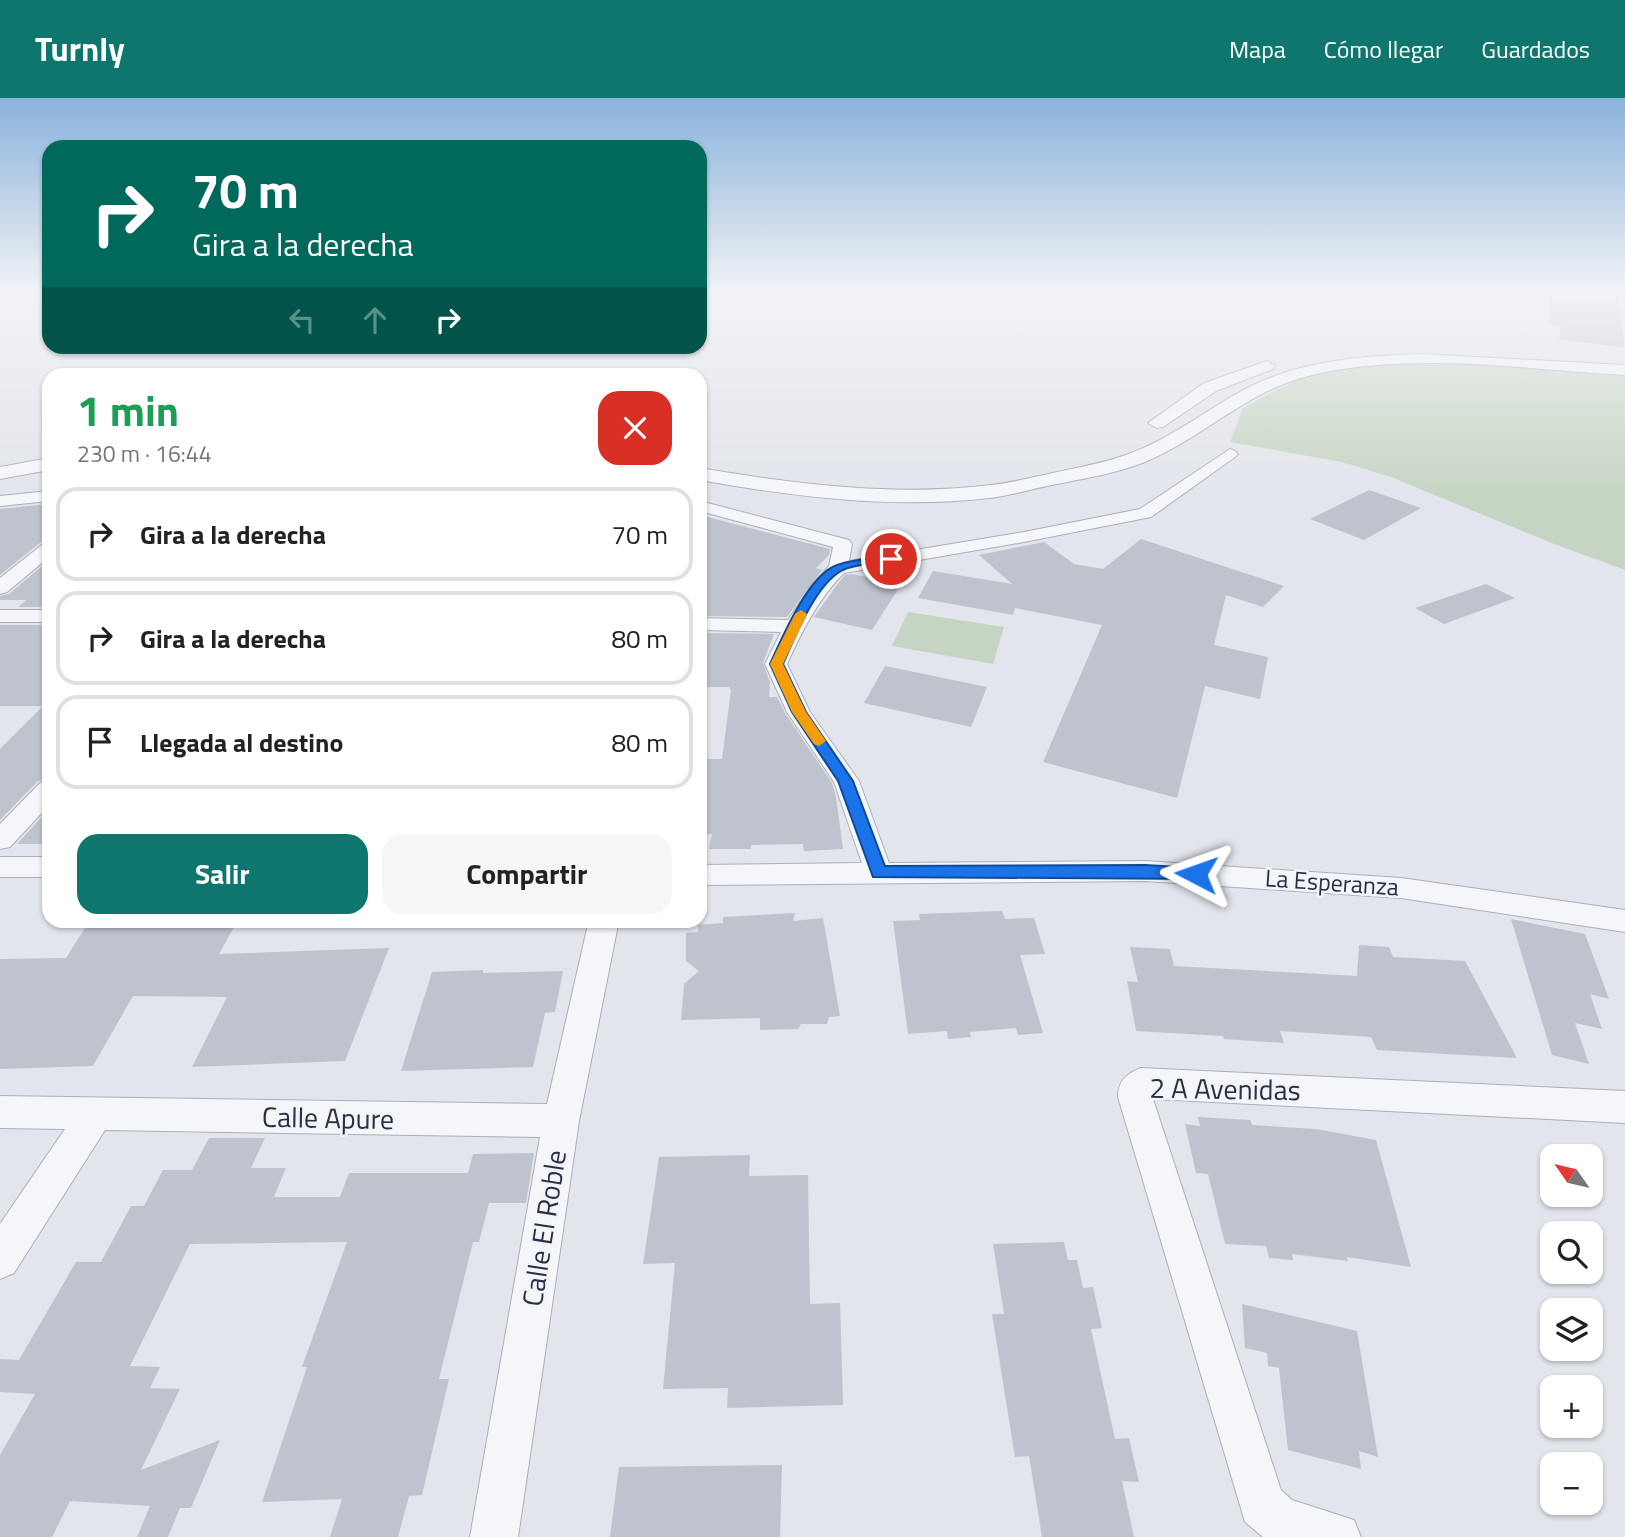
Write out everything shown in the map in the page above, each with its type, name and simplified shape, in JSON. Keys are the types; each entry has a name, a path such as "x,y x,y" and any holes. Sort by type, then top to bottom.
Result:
{"street":[{"path":"1137,434 1218,384 1265,366 1291,361"},
{"path":"707,475 784,489 846,494 900,496 999,491 1096,470 1137,457 1170,443 1262,386 1304,372 1349,364 1390,361"},
{"path":"1432,361 1625,370"},
{"path":"0,458 42,451"},
{"path":"879,873 846,781 799,712 776,664 794,626 819,585 838,568 1024,537 1145,513 1230,454"},
{"path":"0,473 42,465"},
{"path":"790,470 881,479 958,476"},
{"path":"0,501 42,497"},
{"path":"707,508 843,544 838,568"},
{"path":"0,588 42,554"},
{"path":"0,616 42,616"},
{"path":"707,624 794,626"},
{"path":"0,840 42,796"},
{"path":"0,867 42,867"},
{"name":"La Esperanza","path":"707,875 1145,871 1401,888 1625,921"},
{"name":"Calle El Roble","path":"494,1537 561,1121 602,928"},
{"name":"2 A Avenidas","path":"1337,1537 1279,1520 1262,1506 1135,1090 1142,1083 1625,1107"},
{"name":"Calle Apure","path":"0,1112 561,1121"},
{"path":"0,1259 95,1115"}],"green space":[{"path":"1435,361 1625,369 1625,570 1391,477 1342,462 1230,442 1243,408 1309,374 1349,364"},
{"path":"908,612 1004,627 993,664 892,646"}],"building":[{"path":"1369,490 1421,508 1364,540 1310,519"},
{"path":"42,505 42,542 0,575 0,509"},
{"path":"707,517 830,549 829,555 816,568 822,570 787,617 707,616"},
{"path":"1141,539 1284,586 1263,607 1226,595 1214,645 1268,657 1260,699 1205,686 1177,798 1043,762 1102,625 1015,608 1013,615 918,598 933,571 1012,584 979,555 1044,542 1074,564 1103,569"},
{"path":"42,566 42,607 18,607 27,600 0,600 0,596 9,594"},
{"path":"845,575 902,583 872,630 814,617"},
{"path":"1486,584 1515,598 1444,624 1415,608"},
{"path":"0,625 42,625 42,706 0,706"},
{"path":"707,633 774,634 763,663 770,682 769,697 777,697 832,783 843,849 804,851 803,844 751,845 751,849 709,849 712,834 707,834 707,759 722,759 731,690 729,687 707,687"},
{"path":"885,666 987,687 971,727 864,703"},
{"path":"42,707 42,780 38,781 0,820 0,749"},
{"path":"42,817 42,844 17,844"},
{"path":"1002,911 1005,919 1034,918 1045,954 1020,955 1043,1033 1018,1035 1016,1028 970,1032 971,1037 948,1039 947,1031 908,1034 893,921 920,920 919,914"},
{"path":"795,913 793,921 823,918 840,1016 829,1017 827,1024 801,1024 798,1029 760,1030 760,1018 681,1020 684,984 699,971 686,961 686,933 698,932 698,928 707,928 707,924 723,923 723,917"},
{"path":"1511,919 1585,934 1609,999 1590,994 1602,1029 1575,1023 1589,1064 1552,1055"},
{"path":"85,928 234,928 219,954 389,948 345,1061 192,1067 227,997 133,996 93,1066 0,1069 0,959 66,958"},
{"path":"1359,945 1389,947 1393,957 1465,961 1517,1058 1377,1050 1371,1037 1280,1031 1284,1043 1136,1031 1127,981 1138,982 1130,947 1170,949 1174,966 1357,976"},
{"path":"483,970 483,973 563,971 555,1012 545,1013 533,1067 401,1071 432,972"},
{"path":"1198,1117 1250,1120 1252,1125 1316,1129 1376,1140 1411,1267 1347,1257 1348,1261 1292,1254 1293,1260 1269,1258 1266,1246 1225,1244 1208,1174 1196,1173 1185,1124 1200,1126"},
{"path":"209,1138 265,1138 251,1168 286,1168 274,1197 340,1197 349,1173 468,1173 473,1154 534,1153 526,1203 489,1203 479,1242 473,1242 439,1379 449,1379 422,1495 409,1496 398,1537 330,1537 342,1499 262,1502 307,1367 302,1367 347,1242 190,1244 130,1366 160,1367 150,1388 180,1389 141,1470 220,1440 191,1508 180,1508 168,1537 137,1537 150,1506 70,1501 52,1537 0,1537 0,1455 35,1394 0,1392 0,1359 19,1360 76,1262 101,1262 131,1206 144,1206 163,1170 192,1170"},
{"path":"750,1155 749,1176 808,1175 810,1304 840,1303 843,1405 727,1408 728,1388 663,1389 675,1263 643,1264 659,1157"},
{"path":"1064,1242 1068,1260 1077,1260 1083,1288 1093,1287 1102,1328 1091,1329 1115,1439 1129,1438 1139,1482 1122,1481 1134,1537 1042,1537 1029,1456 1015,1457 992,1314 1004,1314 993,1244"},
{"path":"1242,1304 1357,1331 1378,1457 1359,1451 1361,1469 1288,1450 1279,1368 1268,1366 1267,1353 1245,1348"},
{"path":"782,1465 780,1537 610,1537 619,1467"}],"slow traffic":[{"path":"801,614 776,664 799,712 819,741"}],"route":[{"path":"891,559 838,568 819,585 794,626 776,664 799,712 846,781 879,873 1044,874 1145,871 1196,874"}]}
